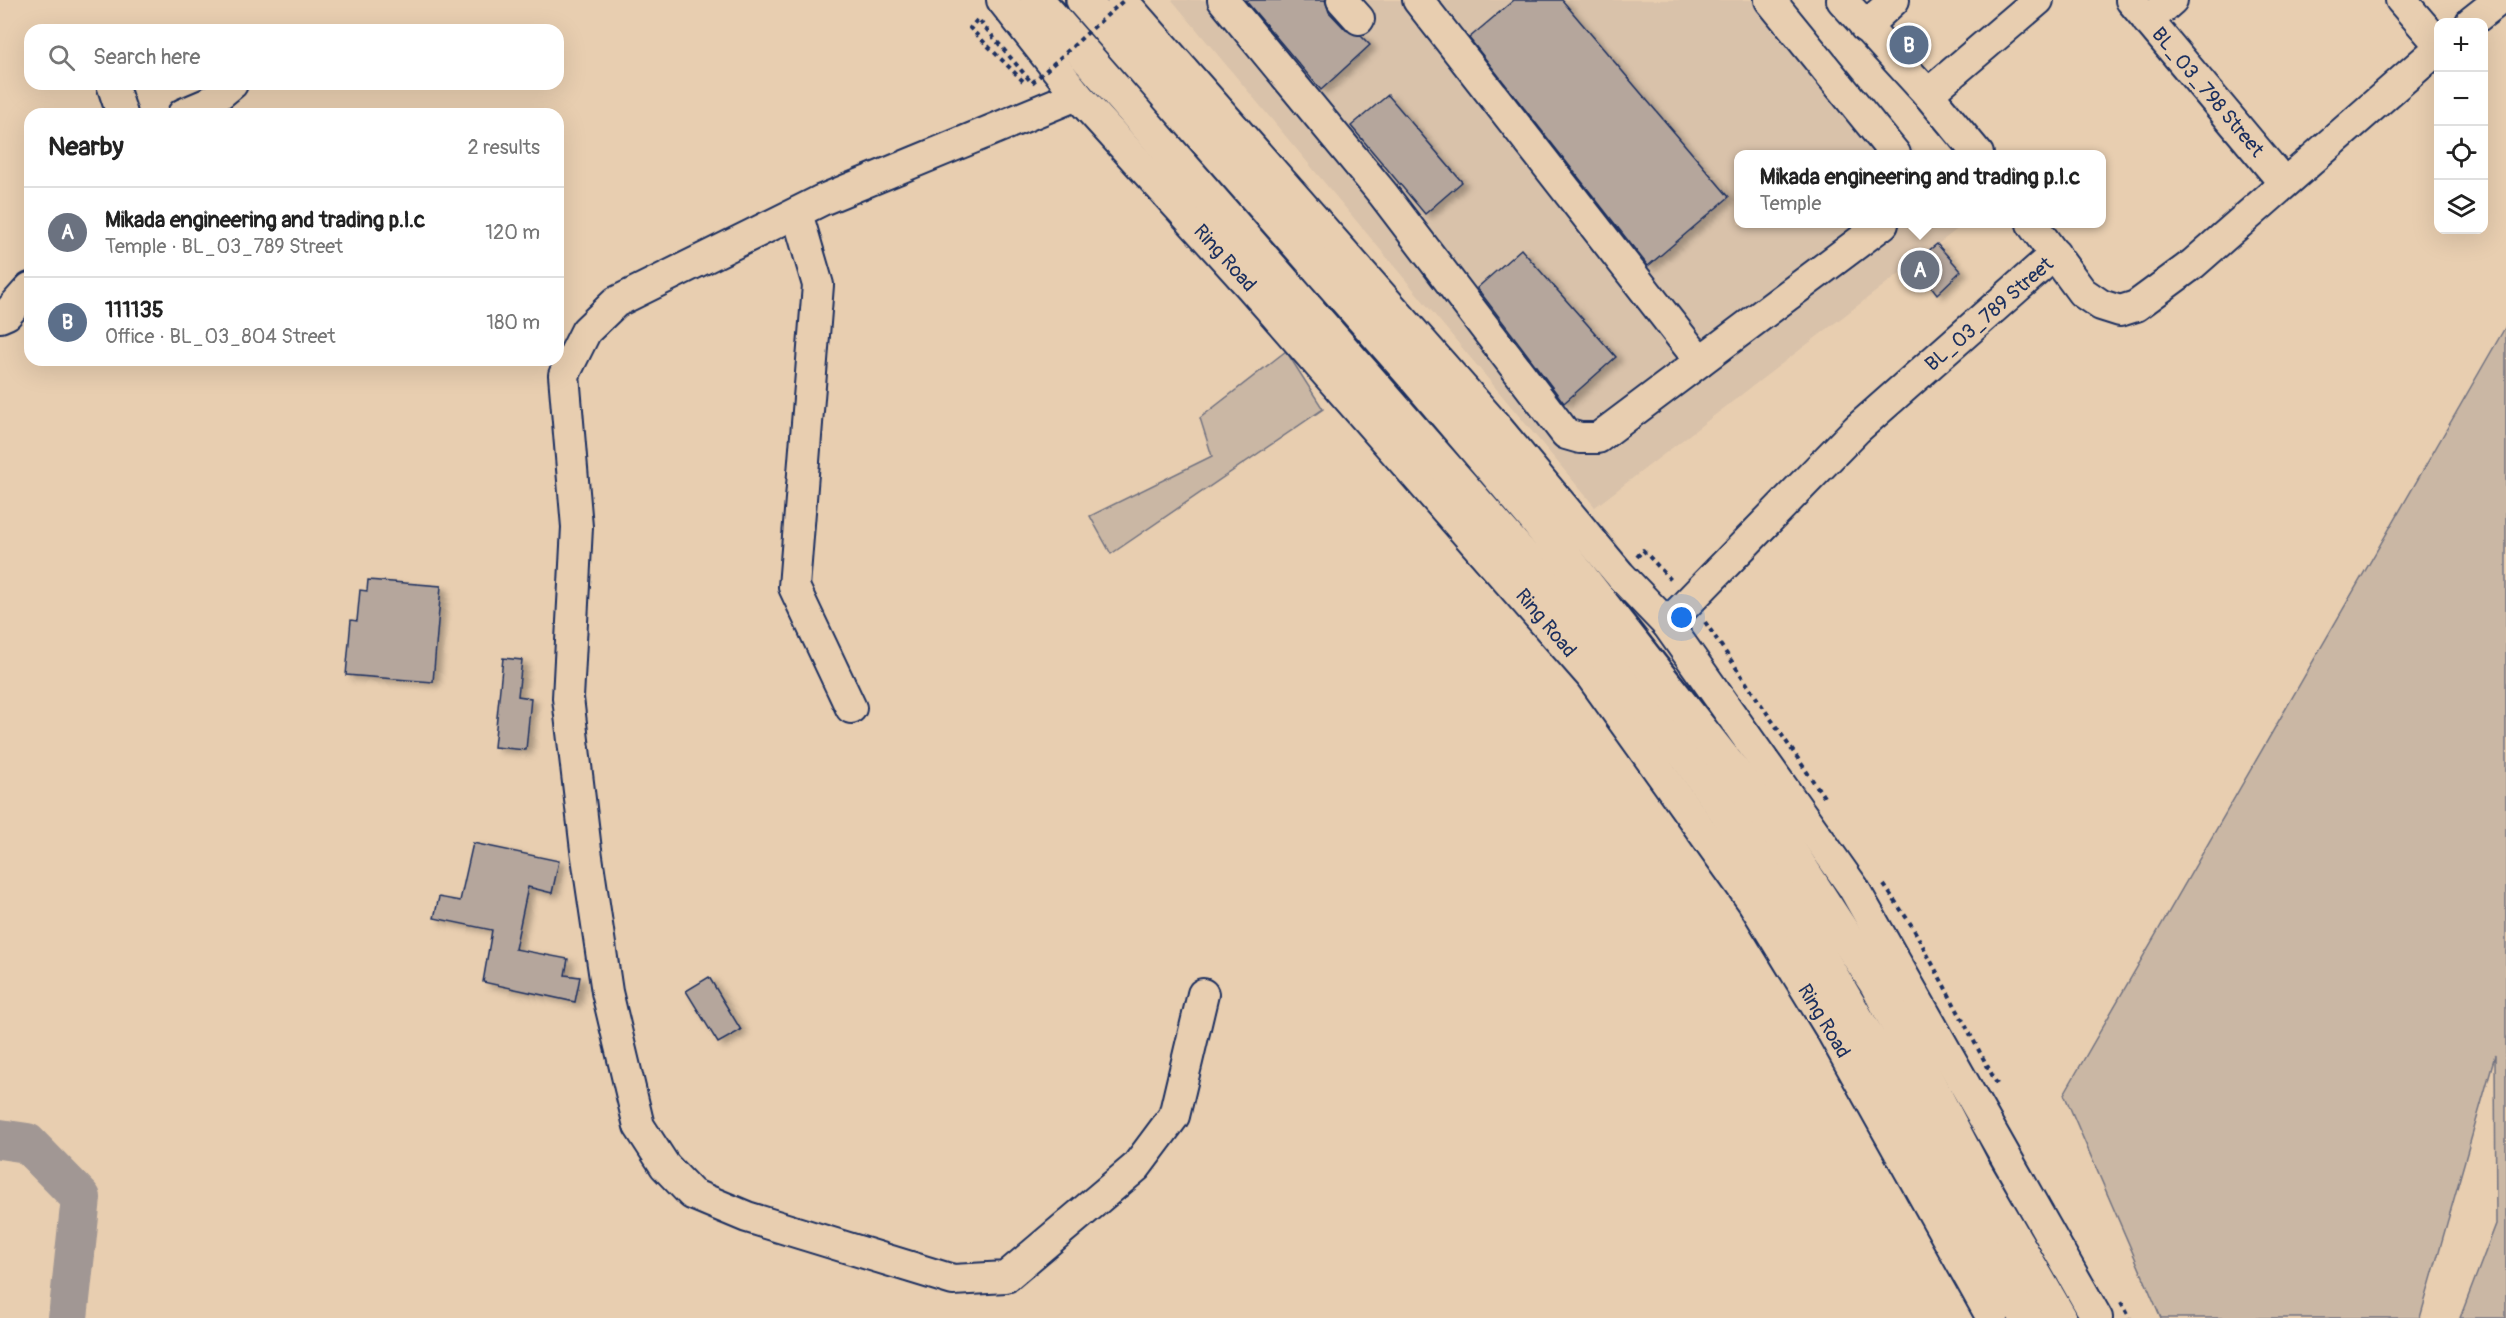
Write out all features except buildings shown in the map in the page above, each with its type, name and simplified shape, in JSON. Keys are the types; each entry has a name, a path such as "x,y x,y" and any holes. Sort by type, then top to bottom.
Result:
{"highway":[{"name":"Ring Road","path":"1037,0 1576,617 1654,719 1687,757 1727,813 1820,956 1893,1080 1969,1221 2026,1318"},
{"path":"1083,0 1411,373 1532,515 1762,808 1877,985 1972,1166 2060,1318"}],"street":[{"name":"Ring Road","path":"1002,0 1077,95 1250,285 1591,676 1752,901 1831,1030 1992,1318"},
{"path":"1123,0 1495,425 1620,575 1667,624 1853,887 2097,1318"},
{"path":"1223,0 1383,194 1566,434 1580,438 1598,438 1878,228"},
{"path":"1418,0 1700,361"},
{"path":"1770,0 1892,150"},
{"path":"1842,0 1928,94 1975,150"},
{"path":"1865,27 1894,0"},
{"path":"1928,94 2038,0"},
{"path":"2139,10 2172,0"},
{"path":"2401,0 2434,37"},
{"path":"2476,18 2499,0"},
{"name":"BL_03_798 Street","path":"2139,10 2284,183"},
{"name":"BL_03_789 Street","path":"1667,624 1857,429 2055,254 2082,292 2101,305 2120,311 2136,306 2193,264 2434,53"},
{"path":"114,90 120,108"},
{"path":"197,108 208,103 224,90"},
{"path":"1077,95 797,213 616,302 586,331 564,375 577,527 568,698 607,992 639,1126 664,1166 692,1194 747,1218 953,1280 1006,1277 1136,1167 1174,1116 1203,994"},
{"path":"797,213 818,285 794,587 850,708"},
{"path":"2035,228 2055,254"},
{"path":"0,317 7,314 24,295"}],"path":[{"path":"1023,81 970,28 978,19 1032,83 1123,0"}],"shaded area":[{"path":"1172,0 1780,0 1914,150 1734,150 1734,228 1959,228 1595,507"},
{"path":"2506,326 2506,1318 2460,1318 2496,1224 2495,1055 2420,1318 2161,1318 2064,1094"},
{"path":"1286,351 1323,409 1111,554 1090,516 1212,456 1200,418"}],"waterway":[{"path":"0,1139 27,1143 81,1198 68,1318"}],"place":[{"name":"111135","path":"1909,45"},
{"name":"Mikada engineering and trading p.l.c","path":"1920,270"}]}
